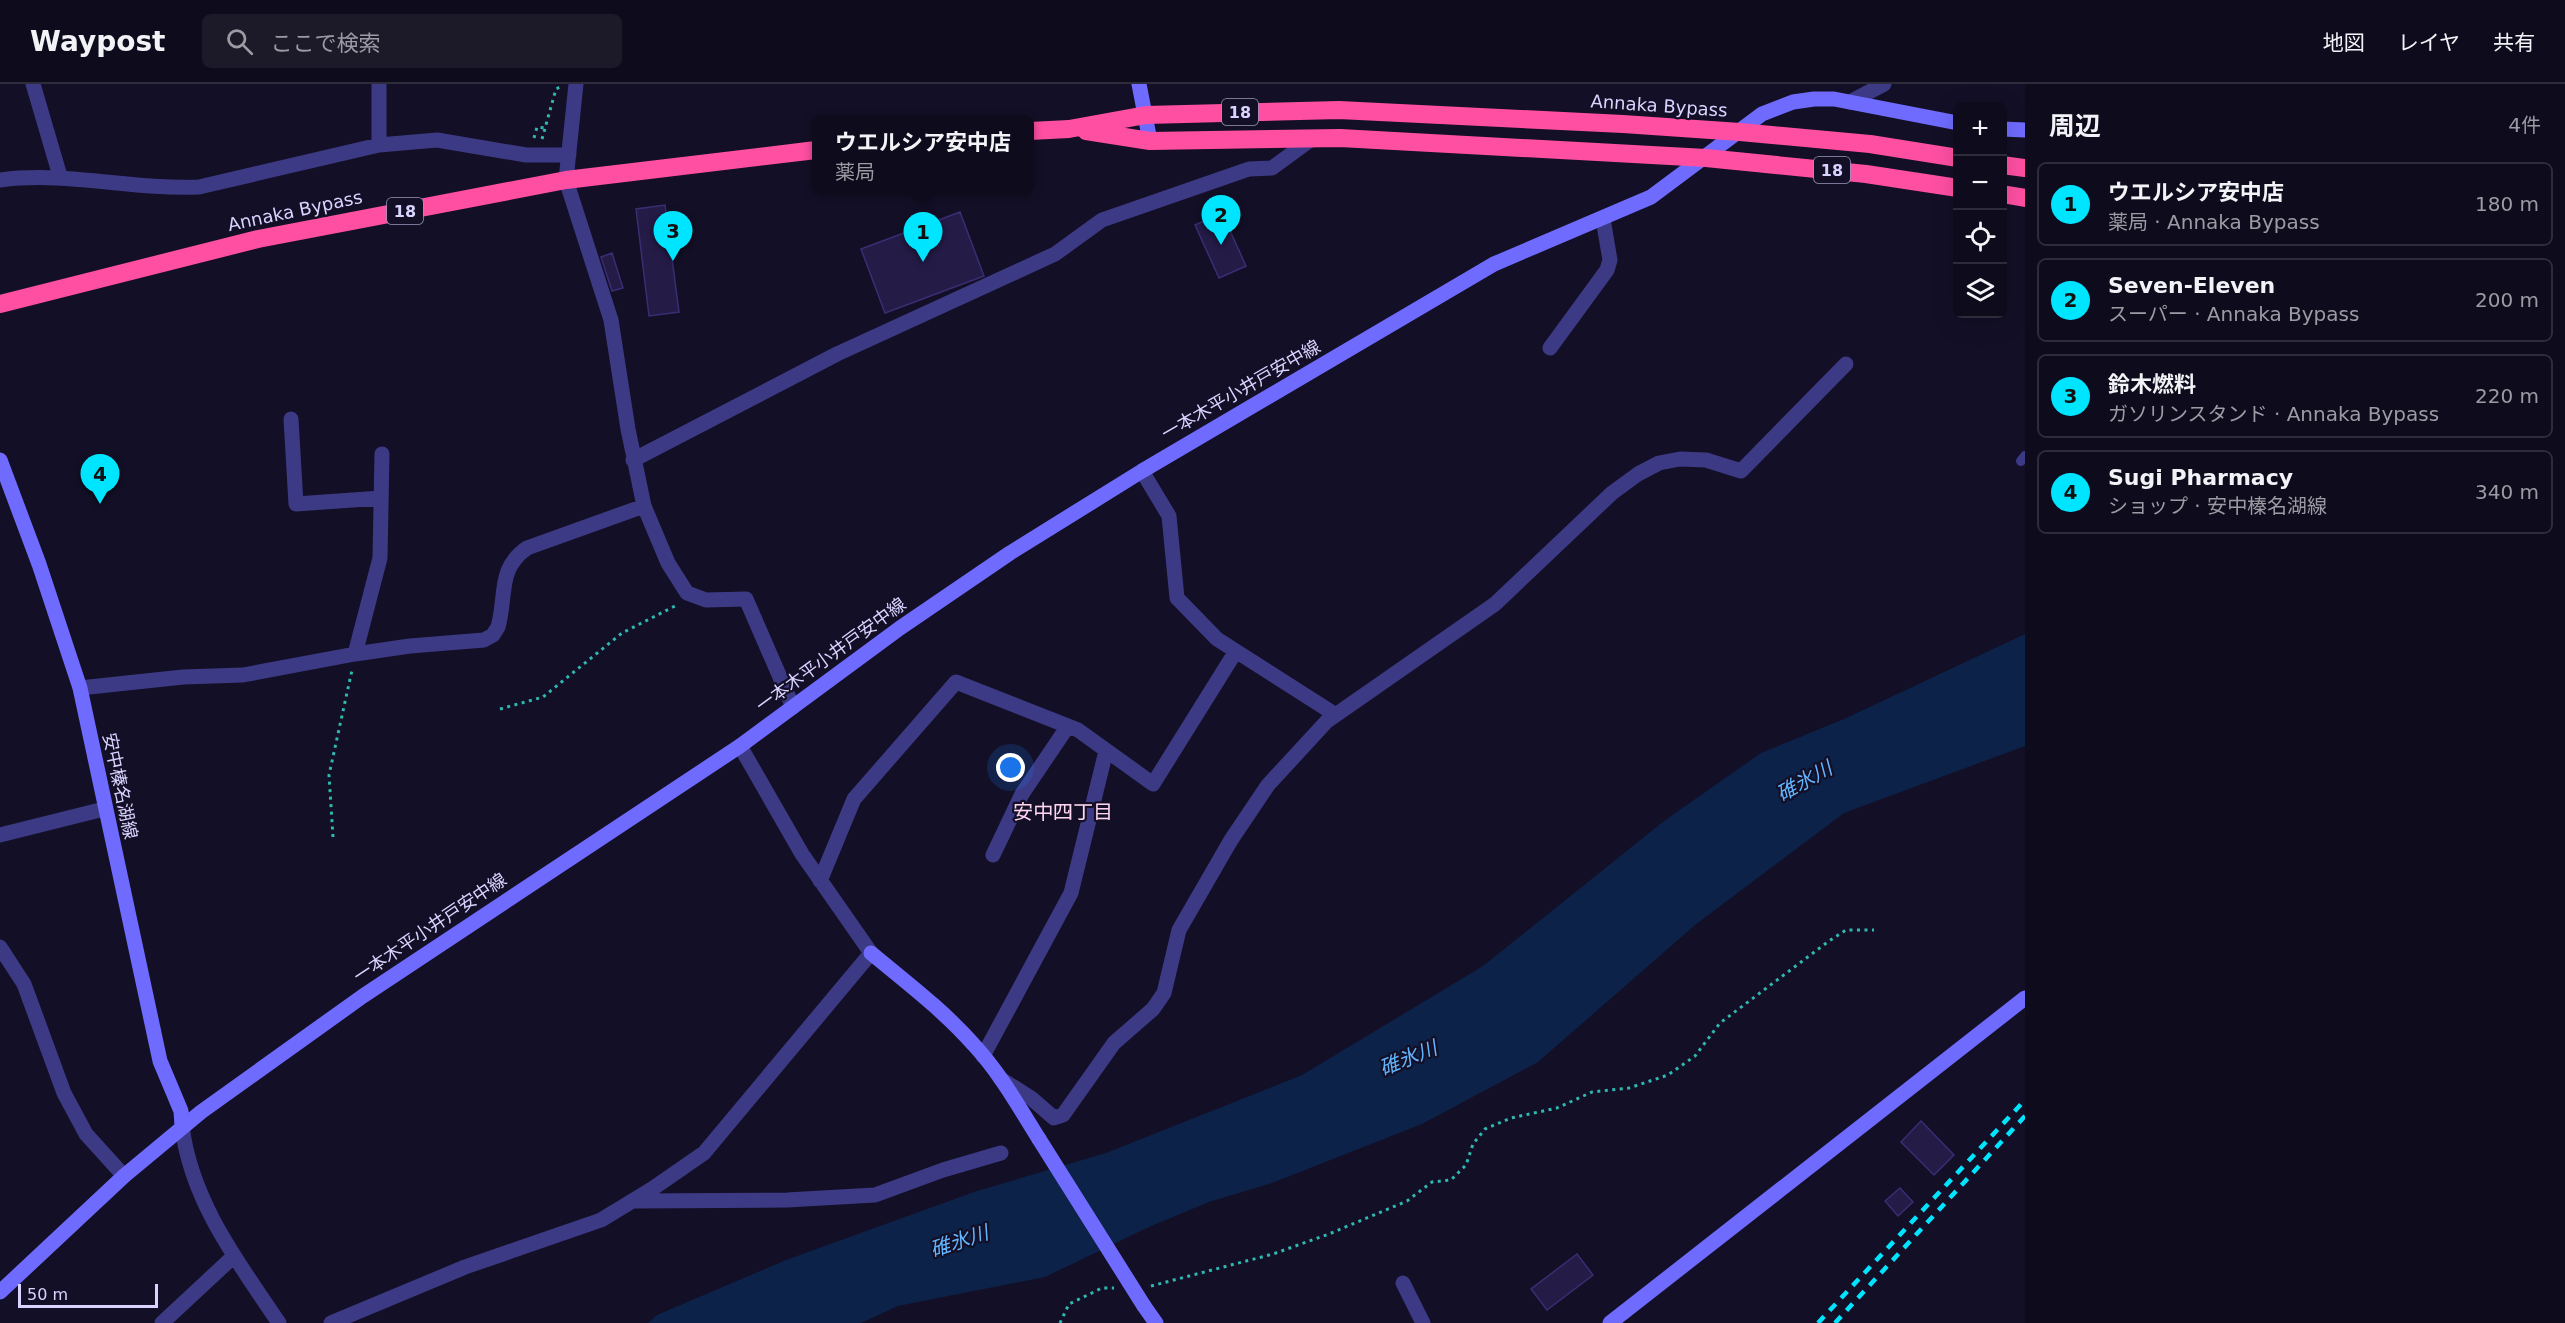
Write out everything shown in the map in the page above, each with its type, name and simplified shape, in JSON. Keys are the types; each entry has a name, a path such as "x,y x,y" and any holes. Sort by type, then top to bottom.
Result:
{"highway":[{"name":"Annaka Bypass","path":"1034,131 1069,129 1146,115 1340,110 1638,124 1870,144 1953,157"},
{"name":"Annaka Bypass","path":"1069,129 1150,141 1340,138 1706,159 1866,174 1953,187"},
{"name":"Annaka Bypass","path":"0,304 258,239 566,180 812,150"},
{"path":"2007,166 2025,168"},
{"path":"2007,195 2025,198"}],"main road":[{"path":"1139,84 1150,141"},
{"name":"一本木平小井戸安中線","path":"0,1292 124,1176 182,1126 363,996 740,746 900,628 1010,553 1142,471 1494,264 1651,197 1706,159 1762,114 1793,102 1814,99 1850,102 1953,122"},
{"path":"2007,129 2025,130"},
{"name":"安中榛名湖線","path":"0,460 39,564 80,688 104,809 160,1060 181,1112 182,1126"},
{"path":"871,953 942,1012 1001,1079 1156,1323"},
{"path":"1610,1323 2025,998"}],"street":[{"path":"33,84 60,176"},
{"path":"379,84 379,145"},
{"path":"576,84 566,180 611,320 633,460 644,506 668,563 687,593 706,600 746,599 793,707"},
{"path":"1850,102 1884,84"},
{"path":"633,460 837,354 1055,255 1102,220 1249,169 1272,168 1313,138"},
{"path":"0,180 60,176 178,188 199,187 379,145 438,140 526,155 569,154"},
{"path":"1550,348 1607,270 1610,260 1603,219"},
{"path":"1001,1079 1031,1098 1054,1118 1063,1115 1114,1043 1153,1009 1164,993 1179,930 1232,840 1268,785 1302,745 1336,715 1495,604 1612,493 1638,474 1659,463 1680,459 1706,460 1741,471 1846,364"},
{"path":"291,419 296,504 381,498"},
{"path":"355,654 380,558 382,454"},
{"path":"1142,471 1169,516 1177,597 1217,639 1336,715"},
{"path":"80,688 183,677 243,675 410,646 484,640 493,635 498,627 508,566 517,556 527,549 644,506"},
{"path":"820,881 854,799 956,682 1078,730 1153,784 1236,651"},
{"path":"993,855 1022,794 1068,726"},
{"path":"331,1323 465,1267 601,1220 635,1201 704,1152 871,953 802,854 740,746"},
{"path":"983,1056 1071,893 1106,751"},
{"path":"0,835 104,809"},
{"path":"0,947 24,984 64,1093 86,1134 124,1176"},
{"path":"182,1126 185,1149 201,1197 234,1256 279,1323"},
{"path":"635,1201 787,1200 875,1195 943,1170 1001,1153"},
{"path":"162,1323 234,1256"},
{"path":"1403,1283 1423,1323"}],"path":[{"path":"539,150 556,89 565,84"},
{"path":"537,127 545,128"},
{"path":"500,709 543,697 622,633 695,596"},
{"path":"333,837 329,775 355,654"},
{"path":"1144,1286 1273,1254 1329,1234 1407,1201 1432,1182 1451,1180 1466,1164 1473,1144 1485,1129 1511,1118 1557,1108 1592,1092 1629,1088 1668,1075 1695,1056 1720,1023 1829,941 1846,930 1874,930"},
{"path":"1059,1323 1069,1304 1102,1288 1123,1287"}],"water":[{"name":"碓氷川","path":"2025,634 2025,746 1844,813 1695,925 1538,1062 1422,1124 1272,1183 1209,1202 1149,1227 1045,1277 898,1306 861,1323 648,1323 657,1315 786,1260 974,1192 1106,1153 1302,1075 1483,966 1664,821 1761,753 1844,719"}],"building":[{"path":"665,205 679,312 649,316 636,209"},
{"path":"960,212 984,276 885,313 861,249"},
{"path":"1222,213 1246,266 1219,278 1195,225"},
{"path":"612,253 623,288 612,291 601,257"},
{"path":"1921,1121 1954,1155 1934,1175 1901,1142"},
{"path":"1900,1188 1913,1202 1898,1216 1885,1201"},
{"path":"1577,1254 1593,1275 1547,1310 1531,1289"}],"railway":[{"path":"1818,1323 2025,1100"},
{"path":"1835,1323 2025,1116"}],"place":[{"name":"Seven-Eleven","path":"1221,245"},
{"name":"鈴木燃料","path":"673,261"},
{"name":"ウエルシア安中店","path":"923,262"},
{"name":"Sugi Pharmacy","path":"100,504"}],"district":[{"name":"安中四丁目","path":"1063,812"}]}
